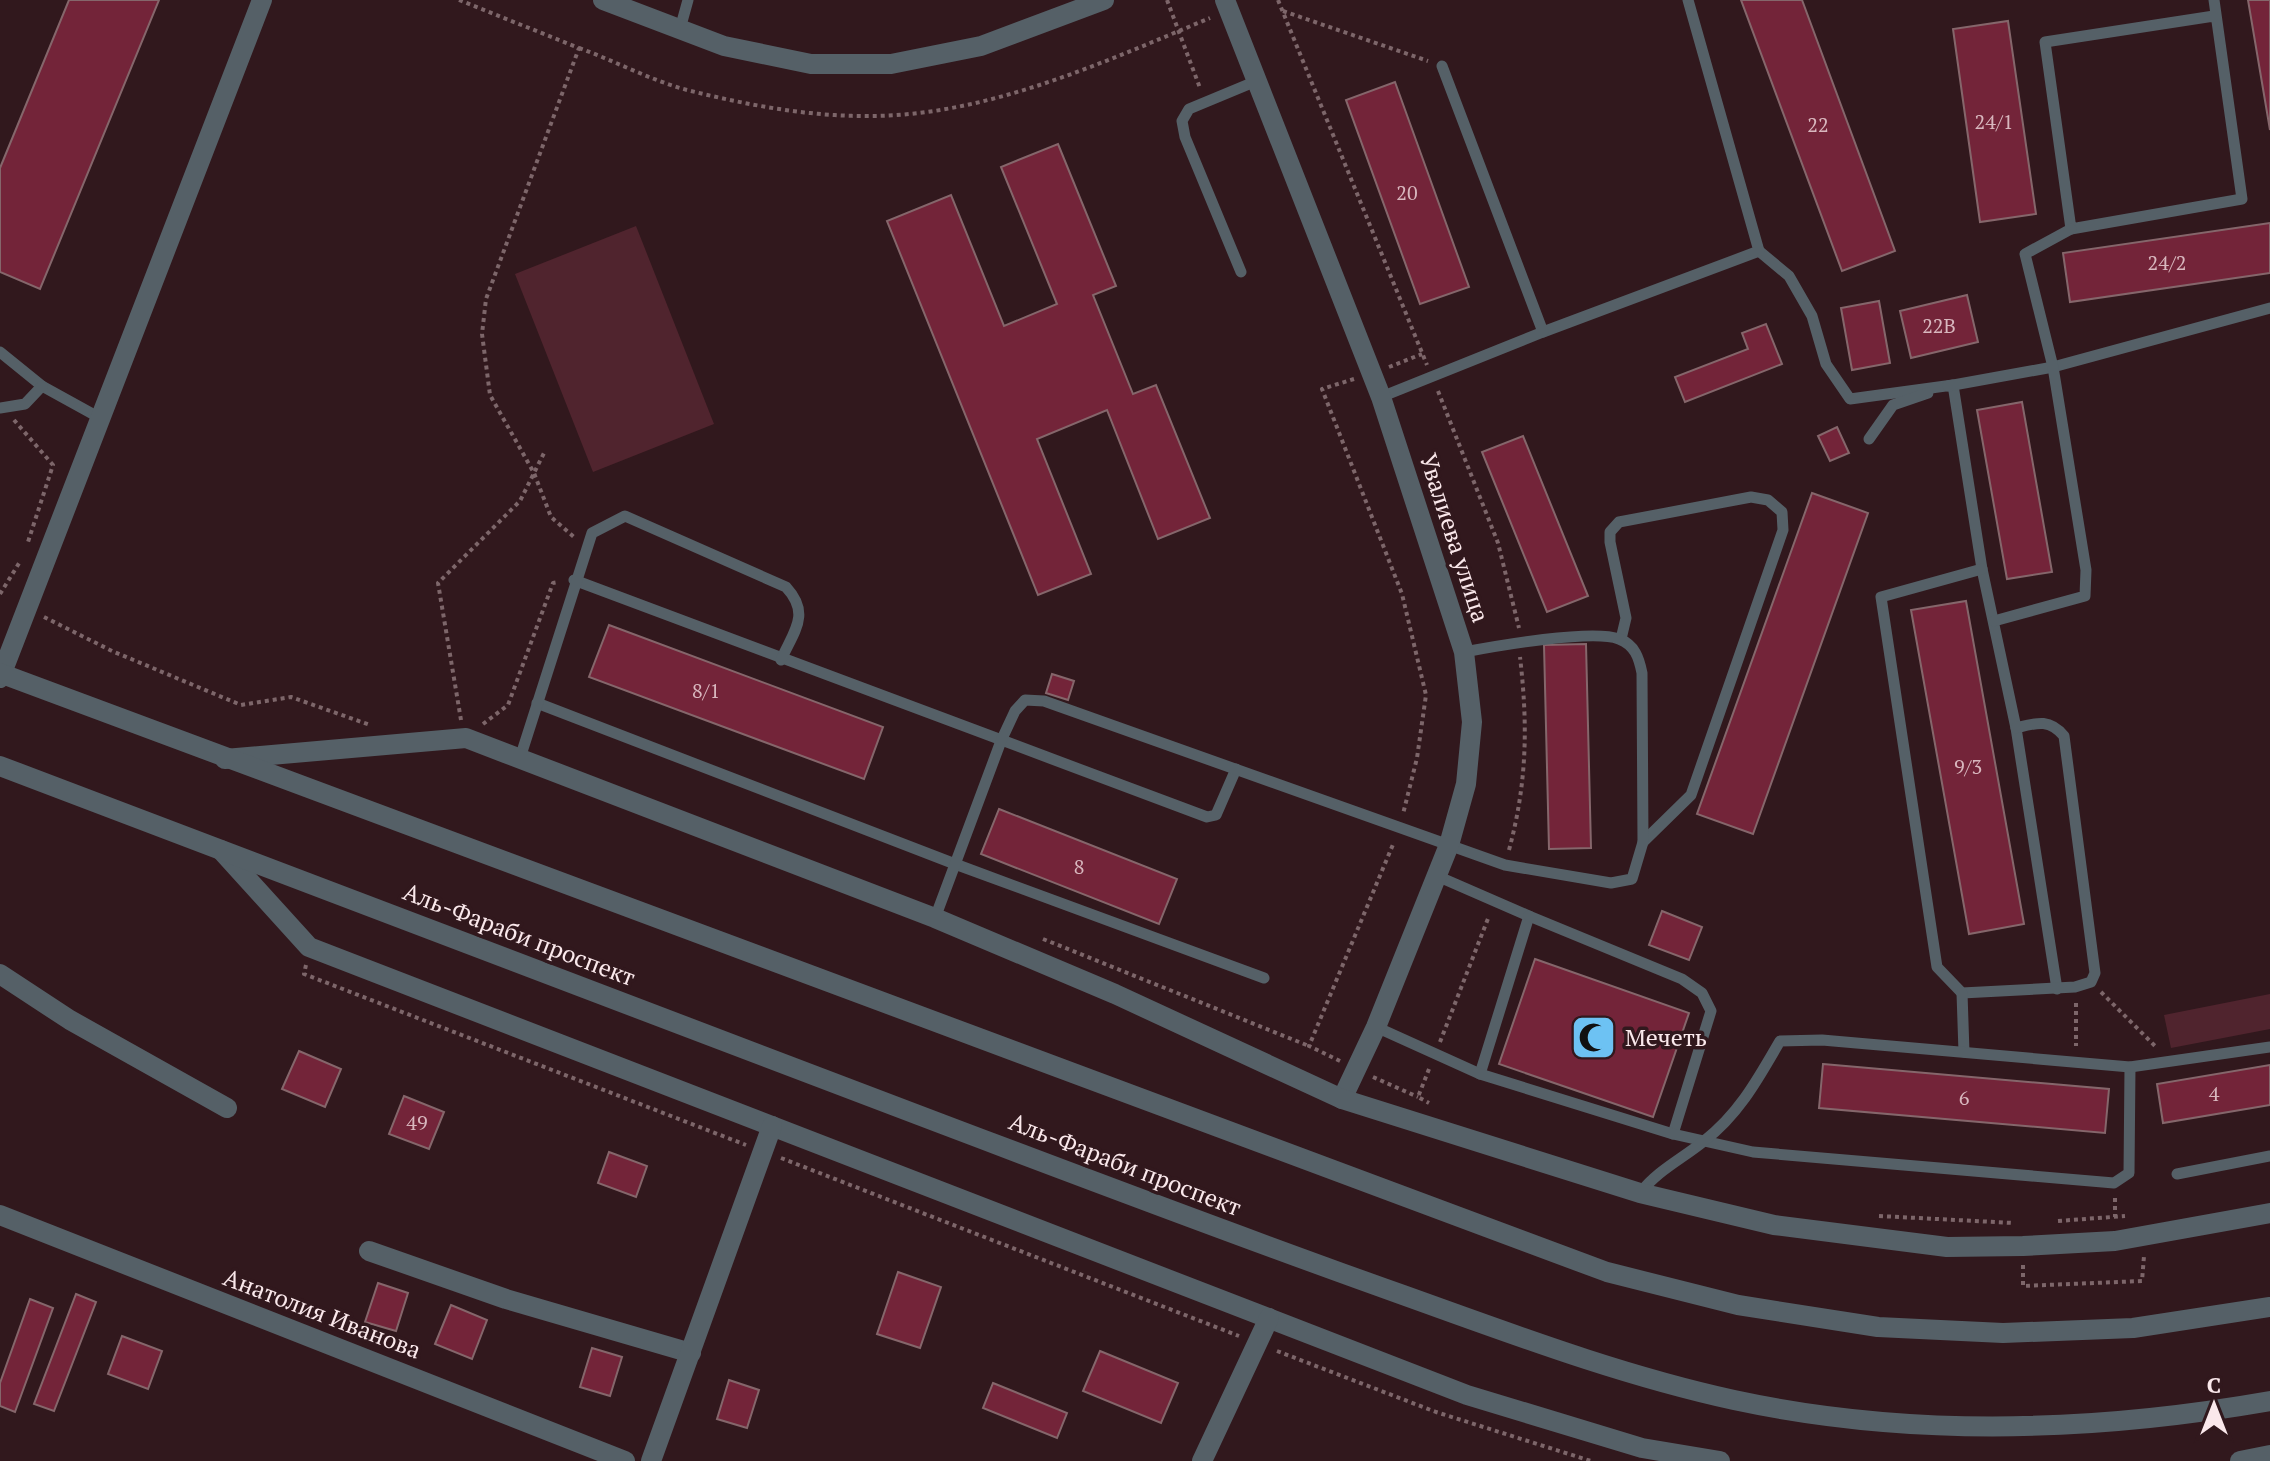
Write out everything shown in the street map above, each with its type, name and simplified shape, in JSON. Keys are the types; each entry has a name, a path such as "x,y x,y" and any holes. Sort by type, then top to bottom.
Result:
{"street":[{"path":"262,0 0,675 1607,1272 1738,1305 1878,1327 2003,1333 2133,1328 2270,1307"},
{"path":"603,0 724,46 811,64 891,64 981,46 1104,0"},
{"name":"Увалиева улица","path":"1225,0 1254,82 1381,397 1464,652 1472,722 1466,784 1449,845 1376,1027 1342,1099"},
{"path":"223,759 466,738 935,918 1115,994 1342,1099 1640,1193 1774,1225 1947,1247 2023,1246 2115,1241 2270,1213"},
{"name":"Аль-Фараби проспект","path":"0,766 1215,1227 1601,1366 1736,1400 1849,1418 1972,1427 2089,1425 2196,1414 2270,1401"},
{"path":"221,850 309,947 1467,1395 1643,1454 1720,1461"},
{"path":"0,974 70,1020 227,1108"},
{"path":"651,1461 772,1126"},
{"name":"Анатолия Иванова","path":"0,1215 625,1461"},
{"path":"369,1251 506,1299 691,1353"},
{"path":"1202,1461 1255,1342 1269,1318"},
{"path":"2240,1461 2270,1455"}],"lane":[{"path":"680,29 688,0"},
{"path":"1688,0 1759,251 1789,276 1812,316 1826,364 1850,399 2053,367 2270,308"},
{"path":"1994,621 2085,596 2086,570 2053,367 2025,254 2071,229 2242,199 2214,0"},
{"path":"2071,229 2045,42 2214,16"},
{"path":"1442,66 1543,332"},
{"path":"1241,272 1185,137 1182,121 1189,109 1254,82"},
{"path":"1381,397 1431,375 1759,251"},
{"path":"2230,319 2270,317"},
{"path":"0,352 42,386 100,418"},
{"path":"1869,439 1893,405 1953,385"},
{"path":"1953,385 1982,569 2016,728 2057,989"},
{"path":"2,409 25,404 42,386"},
{"path":"1621,639 1626,618 1610,542 1610,532 1619,522 1751,497 1768,500 1782,512 1783,530 1691,795 1643,842"},
{"path":"520,758 574,580 592,533 625,516 786,587 799,601 800,619 781,660"},
{"path":"1964,1052 1962,993 1937,967 1881,597 1982,569"},
{"path":"574,580 1207,817 1216,815 1222,806 1236,769"},
{"path":"935,918 1001,741 1015,711 1025,700 1044,701 1505,865 1611,883 1632,879 1643,842 1642,673 1637,653 1621,639 1603,637 1519,642 1464,652"},
{"path":"537,703 955,864 1264,978"},
{"path":"1962,993 2057,989 2091,982 2094,960 2064,736 2056,726 2044,722 2016,728"},
{"path":"1437,876 1682,979 1702,993 1711,1011 1673,1134"},
{"path":"1480,1074 1529,916"},
{"path":"1376,1027 1480,1074 1673,1134 1753,1152 2114,1183 2129,1173 2130,1067"},
{"path":"1640,1193 1653,1176 1704,1141 1741,1107 1780,1041 1822,1040 2130,1067 2270,1047"},
{"path":"2177,1174 2270,1156"}],"path":[{"path":"459,0 579,48 486,299 482,322 490,395 534,473 551,517 586,548"},
{"path":"1167,0 1205,102"},
{"path":"1278,0 1498,543 1519,626 1527,717 1522,801 1505,865"},
{"path":"1283,11 1442,66"},
{"path":"1422,354 1322,389 1402,594 1426,695 1417,758 1400,827 1309,1046 1435,1106"},
{"path":"0,594 23,558 53,465 2,409"},
{"path":"544,453 520,501 438,583 454,690 466,738 508,705 553,583 574,580"},
{"path":"27,608 112,651 241,705 291,697 376,727"},
{"path":"1418,1097 1495,900"},
{"path":"2091,982 2170,1061"},
{"path":"2075,987 2076,1060"},
{"path":"2114,1183 2115,1241"},
{"path":"1868,1215 2021,1224"},
{"path":"2052,1222 2129,1216"},
{"path":"2023,1246 2023,1286 2142,1281 2143,1236"},
{"path":"1255,1342 1436,1412 1591,1461"}],"shaded area":[{"path":"636,226 714,424 593,472 515,274"},
{"path":"2270,994 2270,1029 2171,1048 2164,1015"}],"building":[{"path":"69,0 159,0 40,289 0,272 0,168"},
{"path":"1741,0 1802,0 1895,251 1842,271"},
{"path":"2248,0 2270,0 2270,130"},
{"path":"2008,21 2036,214 1980,222 1953,29"},
{"path":"1395,82 1469,287 1420,304 1346,100"},
{"path":"1058,144 1116,286 1093,295 1133,394 1156,385 1210,518 1158,539 1107,410 1037,439 1091,574 1038,595 887,221 951,195 1004,326 1057,304 1001,167"},
{"path":"2270,223 2270,273 2070,302 2063,253"},
{"path":"1967,295 1978,342 1911,358 1900,311"},
{"path":"1879,301 1890,363 1852,370 1841,308"},
{"path":"1766,324 1782,364 1685,402 1675,377 1748,349 1742,333"},
{"path":"2022,402 2052,572 2007,579 1977,410"},
{"path":"1837,427 1849,453 1830,461 1818,436"},
{"path":"1523,436 1588,596 1547,612 1482,452"},
{"path":"1812,493 1868,513 1753,834 1697,814"},
{"path":"1966,601 2024,924 1969,934 1911,610"},
{"path":"609,625 883,727 864,779 589,677"},
{"path":"1586,644 1591,848 1549,849 1544,645"},
{"path":"1052,674 1074,681 1068,700 1046,693"},
{"path":"999,809 1177,879 1159,924 981,854"},
{"path":"1662,911 1702,927 1689,960 1649,945"},
{"name":"Мечеть","path":"1535,959 1689,1013 1653,1117 1499,1064"},
{"path":"299,1051 341,1069 325,1107 282,1089"},
{"path":"1823,1064 2109,1089 2105,1133 1819,1108"},
{"path":"2270,1065 2270,1105 2163,1123 2157,1084"},
{"path":"404,1096 444,1112 429,1149 389,1134"},
{"path":"609,1152 647,1166 636,1197 598,1183"},
{"path":"898,1272 941,1287 920,1348 877,1334"},
{"path":"378,1283 408,1293 396,1331 365,1322"},
{"path":"76,1294 96,1302 54,1411 34,1404"},
{"path":"30,1299 53,1308 15,1412 0,1406 0,1383"},
{"path":"451,1305 487,1320 472,1359 435,1344"},
{"path":"122,1336 162,1351 148,1389 108,1374"},
{"path":"592,1348 622,1357 610,1396 580,1387"},
{"path":"1100,1351 1178,1383 1161,1423 1083,1391"},
{"path":"729,1380 759,1390 747,1428 717,1419"},
{"path":"993,1383 1067,1413 1057,1438 983,1408"}],"place":[{"name":"Мечеть","path":"1594,1038"}]}
